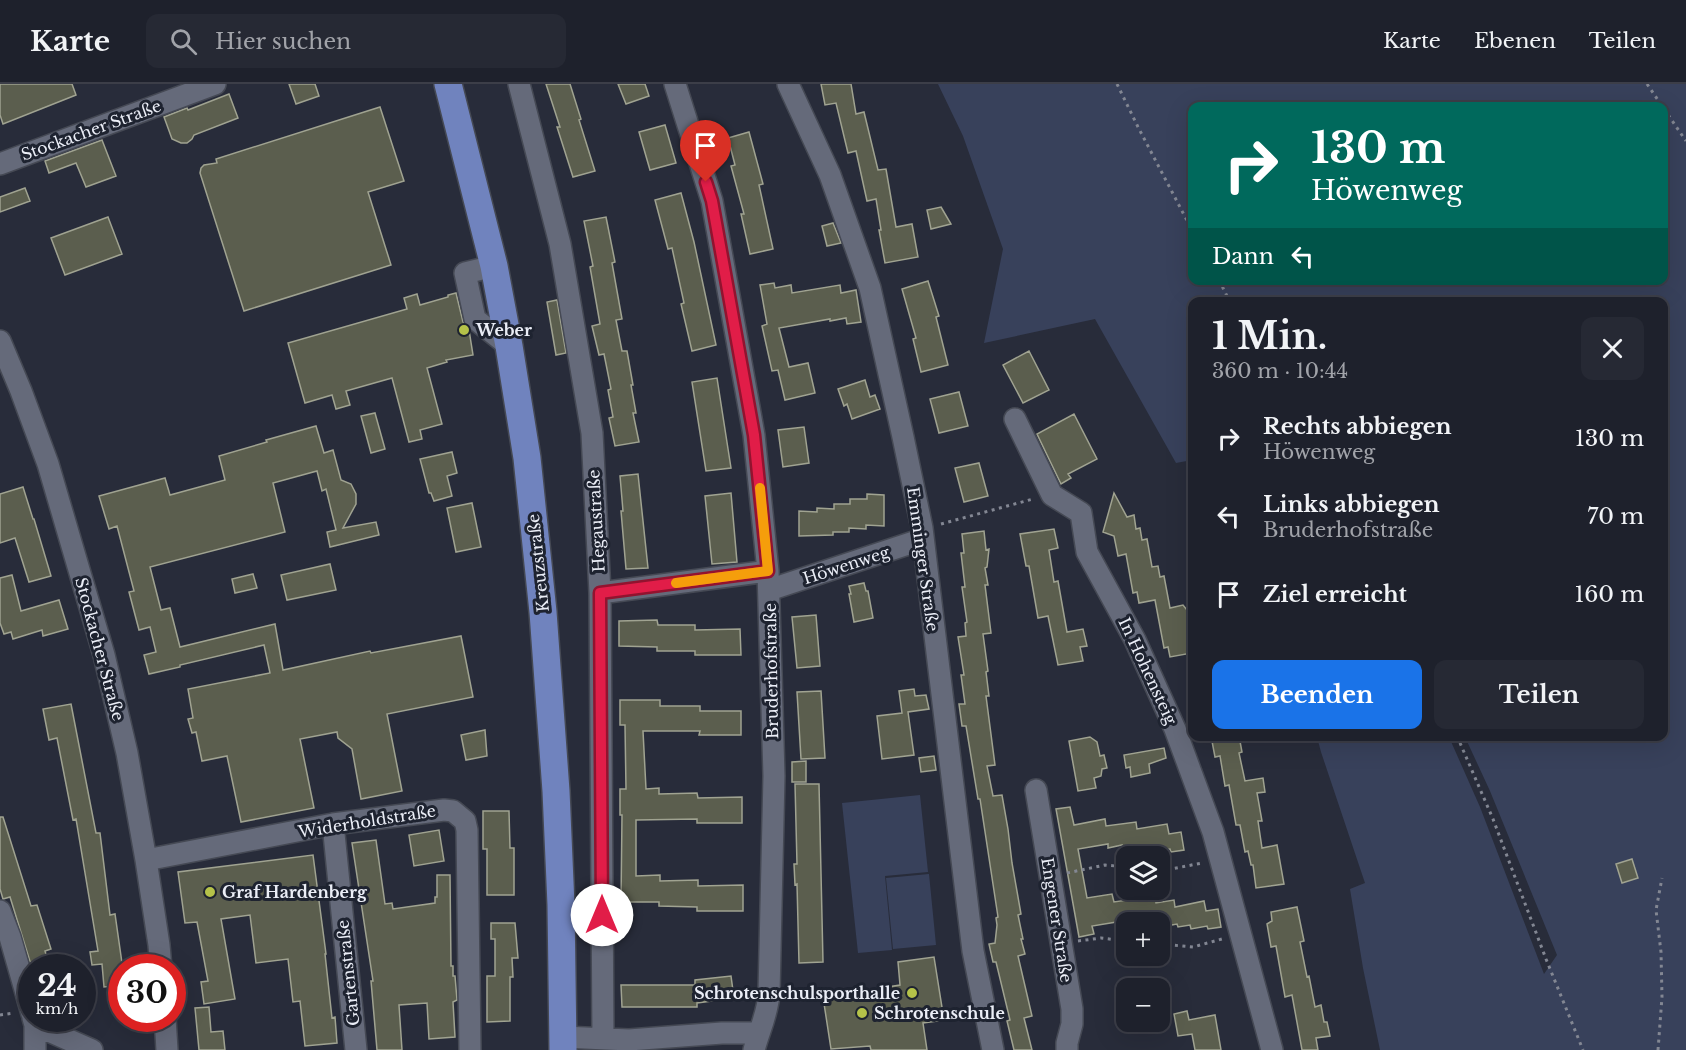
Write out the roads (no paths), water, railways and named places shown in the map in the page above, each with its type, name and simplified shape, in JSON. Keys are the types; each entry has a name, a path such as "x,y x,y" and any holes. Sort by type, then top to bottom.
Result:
{"main road":[{"name":"Kreuzstraße","path":"448,84 494,266 527,458 543,612 556,791 561,905 563,1044"}],"street":[{"name":"Stockacher Straße","path":"0,164 215,84"},
{"name":"Hegaustraße","path":"519,84 560,244 592,433 600,593 603,1039"},
{"name":"Bruderhofstraße","path":"675,84 712,201 754,435 769,581 774,776 770,982 769,1006 756,1041"},
{"name":"Emminger Straße","path":"788,84 830,175 870,288 903,437 923,540 973,951 993,1050"},
{"name":"Stockacher Straße","path":"0,342 48,464 104,655 127,753 160,954"},
{"name":"In Hohensteig","path":"1016,419 1052,495 1081,513 1087,552 1135,640 1175,729 1213,832 1272,1050"},
{"name":"Höwenweg","path":"600,593 769,581 923,540"},
{"name":"Engener Straße","path":"1036,790 1072,1009 1067,1050"},
{"name":"Widerholdstraße","path":"146,861 333,824 444,810 453,811 465,821 467,830 470,1050"},
{"name":"Gartenstraße","path":"333,824 357,1050"},
{"path":"0,911 18,966"},
{"path":"34,1032 35,1050"},
{"path":"58,1032 92,1050"},
{"path":"166,1032 167,1050"},
{"path":"563,1044 603,1039 629,1040 722,1033 756,1041"}],"place":[{"name":"Weber","path":"464,330"},
{"name":"Graf Hardenberg","path":"210,892"},
{"name":"Schrotenschulsporthalle","path":"912,993"},
{"name":"Schrotenschule","path":"862,1013"}]}
